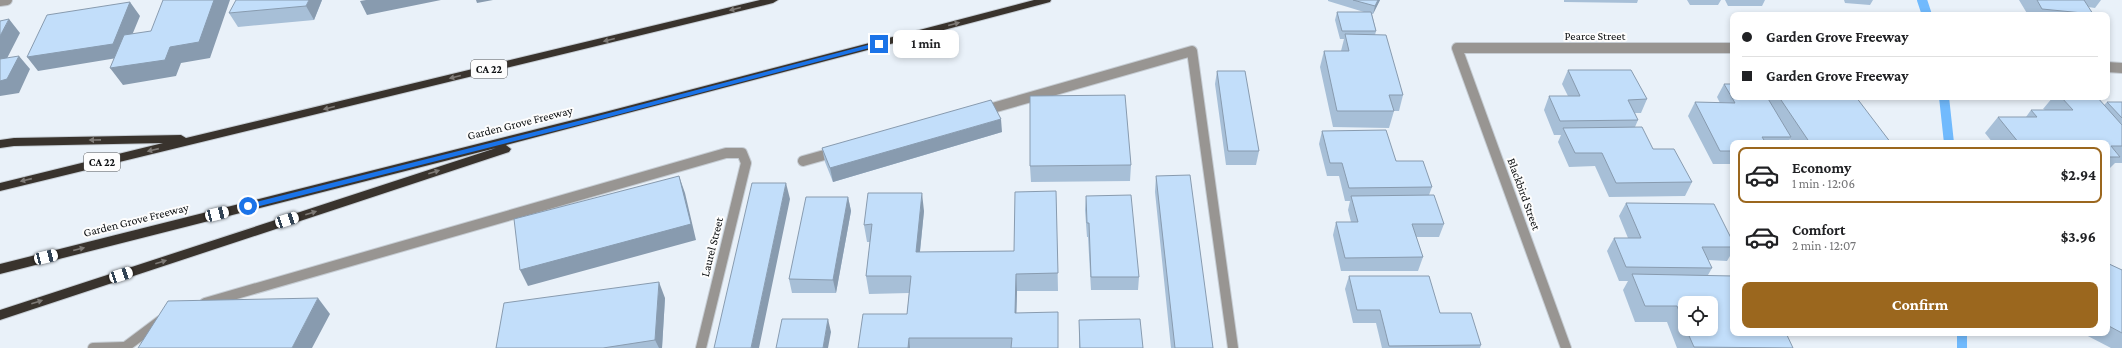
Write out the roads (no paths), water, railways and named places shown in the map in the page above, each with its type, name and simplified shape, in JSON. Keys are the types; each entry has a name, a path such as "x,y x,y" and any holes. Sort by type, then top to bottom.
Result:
{"highway":[{"name":"CA 22","path":"0,187 773,0"},
{"name":"Garden Grove Freeway","path":"0,269 605,116 1046,0"},
{"path":"0,315 605,116"},
{"path":"0,144 14,142 204,138"}],"street":[{"path":"0,1 7,0"},
{"name":"Pearce Street","path":"1457,48 1730,48"},
{"name":"Blackbird Street","path":"1457,48 1566,348"},
{"path":"971,114 1192,51 1233,348"},
{"path":"2110,68 2122,68"},
{"path":"803,161 842,151"},
{"name":"Laurel Street","path":"194,307 726,153 742,153 746,163 701,348"},
{"path":"93,348 124,348 171,313"}],"waterway":[{"path":"1922,0 1926,12"},
{"path":"1944,100 1949,140"},
{"path":"1962,336 1962,348"}]}
